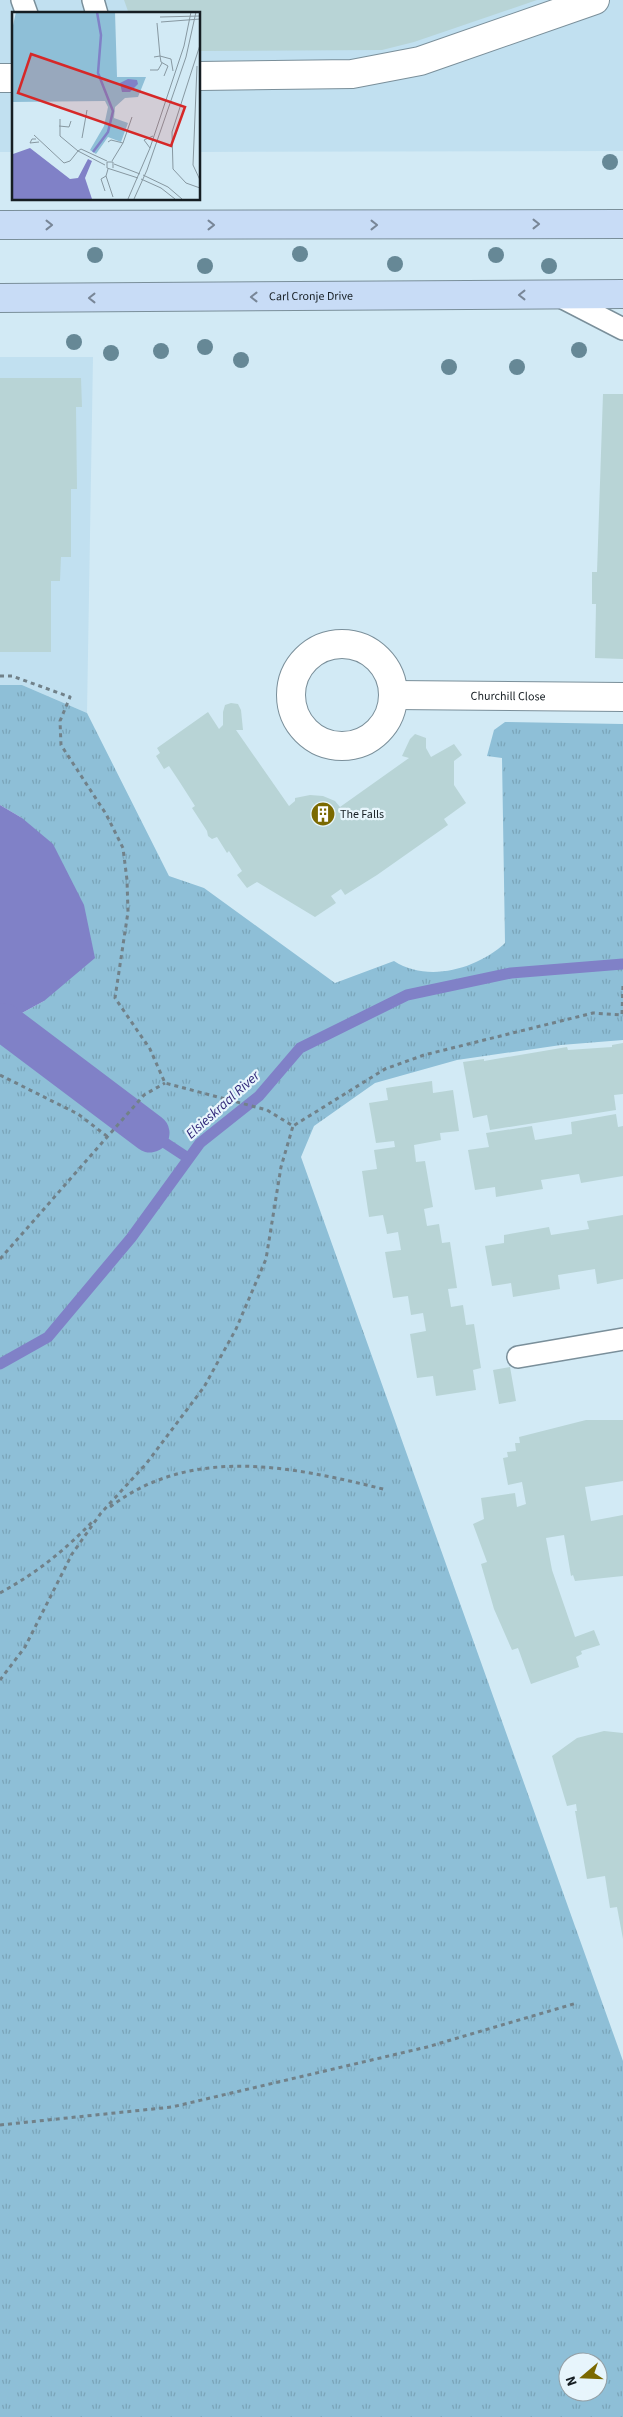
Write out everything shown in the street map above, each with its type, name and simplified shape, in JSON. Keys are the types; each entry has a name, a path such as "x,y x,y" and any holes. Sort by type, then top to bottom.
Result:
{"main road":[{"path":"0,225 623,224"},
{"name":"Carl Cronje Drive","path":"0,298 623,294"}],"street":[{"path":"200,76 352,74 420,60 595,0"},
{"name":"Churchill Close","path":"394,695 623,697"}],"lane":[{"path":"22,0 26,12"},
{"path":"557,295 623,329"},
{"path":"518,1357 623,1339"}],"path":[{"path":"0,676 12,676 70,697 60,721 60,745 106,814 123,848 128,912 115,998 150,1049 165,1083"},
{"path":"0,1593 34,1574 66,1549 146,1464 204,1387 236,1329 266,1259 281,1167 293,1126 385,1069 424,1055 593,1013 622,1015 623,985"},
{"path":"0,1075 78,1114 108,1137"},
{"path":"0,1259 144,1095 165,1083 267,1110 293,1126"},
{"path":"0,1680 25,1647 72,1554 101,1513 128,1493 150,1482 192,1469 254,1467 313,1472 387,1490"},
{"path":"0,2125 172,2107 427,2047 578,2003"}],"shaded area":[{"path":"0,0 623,0 623,151 200,152 200,12 12,12 12,152 0,152"},
{"path":"0,357 93,357 87,713 22,685 0,685"}],"green space":[{"path":"0,685 22,685 87,713 169,876 204,888 335,983 394,961 407,968 422,971 452,970 481,960 505,943 502,758 487,756 494,730 505,722 623,724 623,1040 561,1045 457,1060 375,1083 314,1126 301,1157 623,2061 623,2417 0,2417 0,1025 44,1001 22,818 0,805"}],"water":[{"path":"0,805 22,818 53,844 84,905 95,958 44,1001 0,1025"}],"building":[{"path":"124,0 537,0 414,42 382,50 200,51 200,12 128,12"},
{"path":"0,378 81,378 82,407 76,407 77,489 71,489 71,557 61,557 60,581 51,581 51,652 0,652"},
{"path":"603,394 623,394 623,659 595,658 596,604 592,604 592,572 597,572"},
{"name":"The Falls","path":"231,703 238,704 241,710 243,730 236,730 289,806 295,801 295,798 310,795 323,796 335,801 340,807 409,758 402,756 410,739 415,734 426,738 426,748 431,757 454,744 462,755 454,761 454,785 466,803 444,819 448,825 377,875 345,895 341,889 331,896 336,903 315,917 257,882 247,888 237,875 242,871 229,851 227,853 217,837 212,839 208,836 207,831 192,808 195,806 179,781 169,766 164,769 156,756 160,753 157,748 208,712 219,729 223,725 225,705"},
{"path":"623,1043 623,1094 614,1095 616,1110 490,1130 487,1115 473,1118 463,1062 484,1059 484,1061 567,1047 568,1050 612,1047 612,1045"},
{"path":"432,1081 433,1093 453,1090 459,1131 440,1133 441,1140 414,1145 416,1162 425,1161 433,1207 424,1209 427,1226 439,1224 442,1243 450,1242 457,1288 448,1289 451,1307 463,1305 466,1325 474,1324 481,1368 473,1370 476,1390 436,1396 433,1376 417,1378 410,1334 426,1331 423,1313 411,1315 408,1296 393,1298 385,1252 401,1250 398,1232 387,1234 383,1215 369,1217 362,1171 377,1169 374,1150 395,1147 394,1141 376,1143 369,1103 388,1100 386,1088"},
{"path":"616,1114 618,1127 623,1126 623,1176 581,1183 579,1174 541,1180 543,1189 496,1197 495,1187 475,1190 468,1150 489,1147 486,1133 532,1126 535,1140 572,1134 571,1122"},
{"path":"623,1215 623,1279 597,1284 595,1269 558,1275 560,1289 513,1297 511,1283 492,1286 485,1246 504,1243 504,1235 549,1227 551,1235 589,1229 587,1221"},
{"path":"510,1367 516,1401 499,1404 493,1370"},
{"path":"586,1420 623,1420 623,1481 585,1487 591,1521 623,1515 623,1576 575,1581 573,1575 571,1576 564,1535 546,1538 552,1570 575,1637 594,1630 600,1645 581,1651 582,1654 576,1657 579,1667 531,1684 518,1648 512,1650 494,1609 481,1564 487,1562 473,1524 484,1519 481,1498 515,1493 517,1507 526,1504 522,1482 508,1485 503,1458 508,1457 507,1452 516,1451 515,1443 520,1443 519,1437"},
{"path":"604,1731 623,1733 623,1939 617,1907 610,1908 605,1876 587,1879 575,1811 577,1811 576,1804 567,1806 552,1756 577,1738"}],"waterway":[{"name":"Elsieskraal River","path":"0,1364 48,1337 131,1238 200,1143 259,1096 300,1048 407,995 511,973 623,964"},
{"path":"4,1023 150,1133"},
{"path":"150,1133 188,1158"}],"place":[{"name":"The Falls","path":"323,814"}]}
